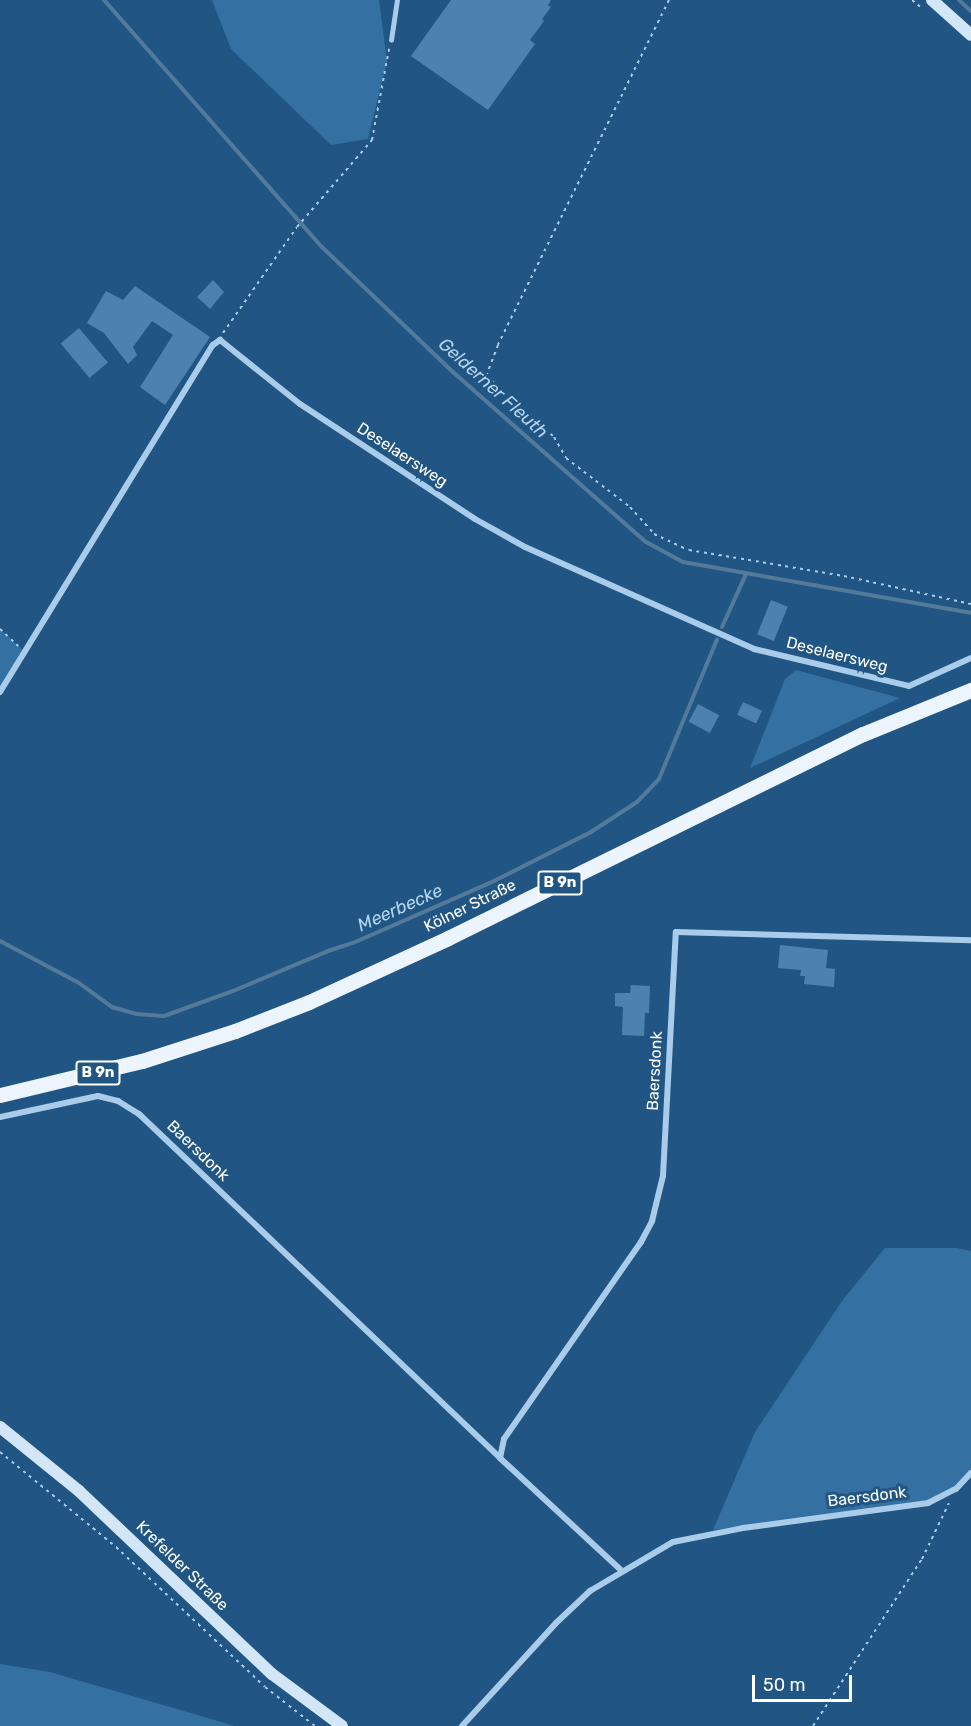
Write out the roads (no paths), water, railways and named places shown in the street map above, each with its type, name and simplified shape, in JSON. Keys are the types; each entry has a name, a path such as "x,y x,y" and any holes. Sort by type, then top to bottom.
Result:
{"main road":[{"path":"932,0 971,35"},
{"name":"Kölner Straße","path":"0,1095 142,1061 235,1031 309,1002 448,938 863,734 971,690"},
{"name":"Krefelder Straße","path":"0,1427 79,1491 272,1674 342,1726"}],"street":[{"name":"Deselaersweg","path":"0,692 213,345 220,340 300,404 475,519 525,547 754,649 909,686 971,658"},
{"name":"Baersdonk","path":"500,1458 504,1438 641,1242 652,1221 663,1176 676,932 971,940"},
{"name":"Baersdonk","path":"0,1117 98,1096 118,1101 139,1114 622,1571"},
{"name":"Baersdonk","path":"462,1726 571,1608 590,1591 673,1542 754,1527 928,1503 956,1490 971,1473"}],"lane":[{"path":"391,40 396,0"}],"waterway":[{"name":"Gelderner Fleuth","path":"104,0 322,247 453,372 646,542 683,562 971,613"},
{"path":"959,0 971,11"},
{"name":"Meerbecke","path":"722,627 746,574"},
{"name":"Meerbecke","path":"0,941 79,983 112,1007 136,1014 164,1016 353,943 494,881 591,832 637,802 659,779 717,640"}]}
